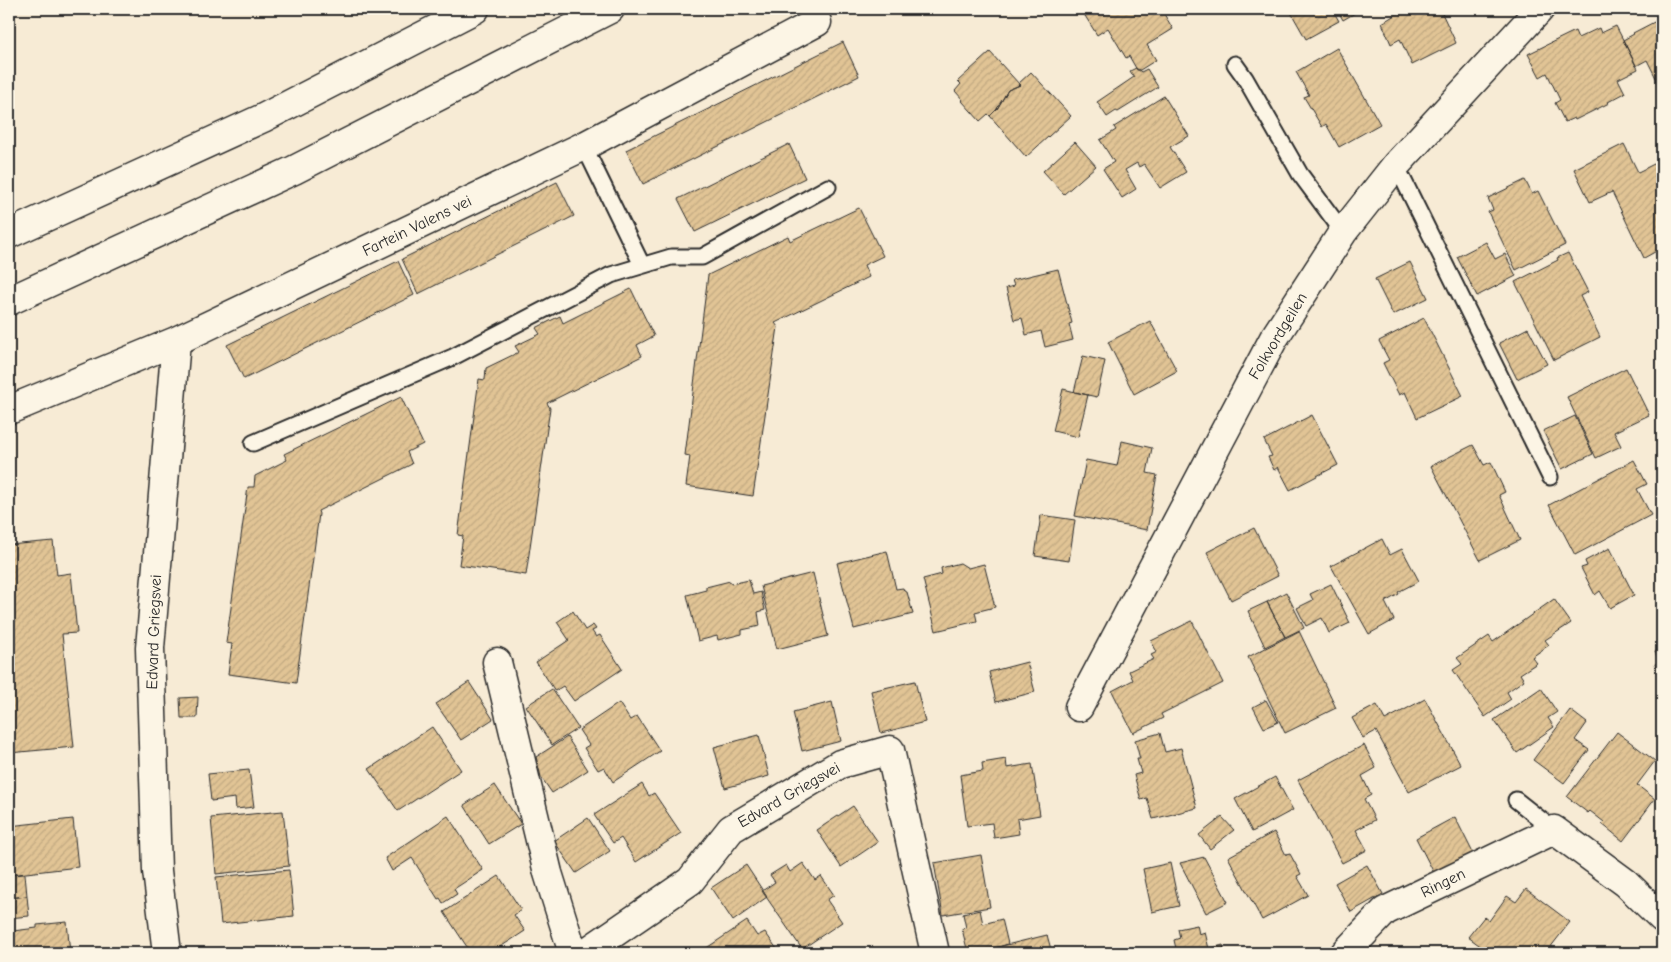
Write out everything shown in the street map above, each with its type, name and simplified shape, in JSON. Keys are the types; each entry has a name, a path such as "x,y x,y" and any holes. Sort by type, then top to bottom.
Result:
{"main road":[{"path":"9,234 263,118 475,9"},
{"path":"9,301 294,170 610,9"},
{"name":"Folkvordgeilen","path":"1079,707 1274,338 1343,232 1396,166 1540,9"},
{"name":"Fartein Valens vei","path":"9,410 176,341 584,146 817,22"},
{"name":"Edvard Griegsvei","path":"167,953 157,871 150,648 176,341"},
{"path":"497,662 548,873 573,953"},
{"name":"Edvard Griegsvei","path":"585,953 690,881 731,829 840,764 890,750 935,953"},
{"path":"1554,830 1626,883 1662,918"},
{"name":"Ringen","path":"1345,953 1384,911 1554,830"}],"lane":[{"path":"1234,64 1300,174 1343,232"},
{"path":"584,146 642,265"},
{"path":"1396,166 1550,477"},
{"path":"253,443 453,357 611,275 670,257 702,257 828,187"},
{"path":"1516,800 1554,830"}],"building":[{"path":"1086,9 1161,9 1173,29 1147,45 1156,60 1137,70 1129,56 1126,58 1108,28 1097,35 1082,11"},
{"path":"1289,9 1332,9 1339,21 1306,39"},
{"path":"1337,9 1362,9 1343,20"},
{"path":"1396,9 1440,9 1456,43 1412,65 1400,39 1391,44 1382,23 1398,13"},
{"path":"1662,18 1662,75 1656,78 1647,60 1636,66 1623,40"},
{"path":"1616,26 1638,69 1618,79 1625,93 1575,120 1574,118 1565,122 1555,103 1560,100 1547,73 1540,77 1528,54 1575,31 1578,38 1599,28 1601,33"},
{"path":"843,42 859,76 643,184 626,150"},
{"path":"1337,48 1380,124 1339,147 1326,124 1322,127 1304,97 1309,95 1296,72"},
{"path":"990,52 1020,85 1008,90 997,109 990,116 988,114 980,121 955,91 961,84 958,81"},
{"path":"1136,68 1141,72 1147,69 1158,87 1107,117 1097,102 1134,77 1130,71"},
{"path":"1031,72 1071,116 1026,157 990,116 997,109 1008,90 1020,85 1018,84"},
{"path":"1164,96 1189,136 1170,147 1186,172 1160,188 1144,164 1139,167 1137,163 1125,170 1136,189 1122,198 1103,169 1114,162 1100,140 1116,130 1114,127"},
{"path":"1075,142 1096,166 1064,194 1043,171"},
{"path":"789,144 805,178 695,232 678,199"},
{"path":"1624,144 1638,172 1662,160 1662,248 1644,258 1612,192 1590,202 1574,169"},
{"path":"1525,180 1532,194 1538,191 1565,245 1516,270 1488,212 1493,210 1488,198"},
{"path":"557,182 574,216 418,294 402,259"},
{"path":"859,208 883,256 864,265 869,277 775,323 778,327 753,496 686,486 690,456 685,455 708,275 788,236 790,241"},
{"path":"1486,242 1495,259 1505,254 1516,276 1477,296 1457,257"},
{"path":"1568,253 1588,292 1580,296 1600,337 1554,360 1515,282"},
{"path":"398,261 414,295 244,379 227,345"},
{"path":"1410,262 1428,298 1393,315 1375,279"},
{"path":"1058,269 1072,323 1069,324 1073,340 1045,347 1041,331 1026,335 1022,318 1014,320 1006,288 1014,286 1012,280"},
{"path":"631,289 654,336 637,345 642,356 547,403 550,408 526,575 459,565 463,536 458,535 479,379 485,380 486,368 519,352 515,346 540,334 536,328 560,316 563,323"},
{"path":"1424,318 1463,396 1417,418 1405,392 1399,395 1383,363 1389,360 1379,341"},
{"path":"1150,321 1177,371 1134,394 1108,342"},
{"path":"1528,328 1547,364 1517,379 1499,343"},
{"path":"1083,356 1105,361 1097,397 1074,392"},
{"path":"1626,368 1649,415 1614,432 1621,446 1596,458 1567,397"},
{"path":"1063,389 1088,395 1078,437 1053,431"},
{"path":"401,397 423,444 407,452 412,464 318,511 296,683 228,674 232,644 226,643 248,487 254,487 255,476 287,460 284,454"},
{"path":"1312,415 1338,465 1290,490 1278,467 1274,470 1268,457 1272,456 1264,440"},
{"path":"1575,416 1593,454 1562,469 1543,431"},
{"path":"1122,441 1152,448 1147,473 1157,475 1147,530 1075,516 1086,460 1117,466"},
{"path":"1473,445 1484,465 1491,462 1505,492 1499,495 1520,540 1480,560 1431,466"},
{"path":"1634,460 1647,484 1637,489 1651,515 1575,555 1549,505"},
{"path":"1041,515 1075,520 1069,561 1035,556"},
{"path":"1254,528 1278,576 1231,600 1207,552"},
{"path":"1382,539 1390,555 1402,549 1419,581 1398,592 1399,594 1385,602 1394,620 1369,634 1331,566"},
{"path":"53,541 57,575 71,573 77,633 62,634 74,747 9,753 9,545"},
{"path":"1610,548 1634,595 1610,608 1600,591 1595,595 1581,568 1587,566 1585,561"},
{"path":"887,551 896,589 903,588 907,592 913,614 854,629 837,563"},
{"path":"960,563 968,568 984,564 995,607 975,612 977,621 936,631 923,579 942,574 941,568"},
{"path":"813,573 828,636 777,649 761,586"},
{"path":"749,580 753,594 761,592 765,610 758,612 760,626 742,630 742,634 718,640 717,636 698,641 687,595 706,590 706,587 730,581 731,584"},
{"path":"1331,584 1350,623 1329,633 1322,618 1306,626 1297,608 1313,600 1310,594"},
{"path":"1286,592 1304,628 1285,637 1267,602"},
{"path":"1554,599 1571,623 1545,640 1549,645 1532,657 1537,663 1520,674 1524,680 1507,692 1511,699 1485,717 1453,670 1462,664 1457,658 1489,636 1493,642"},
{"path":"1267,602 1285,637 1265,647 1248,611"},
{"path":"573,611 585,630 593,625 596,629 592,631 596,637 600,635 622,669 574,701 563,686 555,691 536,662 569,640 557,622"},
{"path":"1192,621 1223,683 1161,714 1163,718 1133,733 1112,691 1133,680 1129,671 1154,659 1151,655 1157,652 1151,641"},
{"path":"1299,631 1336,708 1285,733 1248,657"},
{"path":"1662,648 1662,680 1655,664 1660,662 1655,652"},
{"path":"1027,662 1035,692 996,702 989,672"},
{"path":"915,681 925,722 881,733 871,691"},
{"path":"469,682 493,719 461,740 436,704"},
{"path":"1541,688 1557,712 1548,718 1554,727 1517,753 1494,720"},
{"path":"552,689 578,728 552,745 526,706"},
{"path":"198,697 197,718 181,718 180,698"},
{"path":"1425,699 1461,765 1409,792 1376,731 1363,738 1352,718 1377,705 1385,720"},
{"path":"1266,700 1278,722 1264,728 1253,707"},
{"path":"832,702 841,741 802,751 793,712"},
{"path":"619,703 630,720 637,716 660,751 613,782 604,767 598,770 584,748 589,745 579,730"},
{"path":"1570,710 1587,723 1575,740 1589,750 1564,783 1533,760"},
{"path":"432,727 461,770 398,811 369,769"},
{"path":"1617,732 1655,761 1637,785 1655,799 1623,841 1602,824 1604,822 1590,811 1588,813 1567,797"},
{"path":"1160,733 1165,752 1181,748 1197,808 1153,819 1147,798 1141,800 1134,775 1141,773 1137,759 1140,759 1135,740"},
{"path":"759,735 769,776 725,788 714,747"},
{"path":"567,737 588,770 552,793 541,777 536,757"},
{"path":"1364,745 1376,768 1362,776 1371,795 1364,799 1375,820 1356,830 1367,850 1342,863 1298,780"},
{"path":"1006,759 1007,768 1032,764 1040,815 1017,819 1019,834 994,838 992,823 967,826 960,775 983,771 982,763"},
{"path":"249,770 254,807 236,809 235,798 211,801 208,774"},
{"path":"1275,777 1293,810 1252,832 1235,799"},
{"path":"642,784 649,796 654,793 681,833 636,862 621,838 613,843 594,815"},
{"path":"495,785 521,824 489,844 464,805"},
{"path":"853,806 878,842 841,867 817,830"},
{"path":"283,811 289,866 216,874 211,818"},
{"path":"448,816 483,870 454,889 457,894 443,903 440,898 438,899 412,858 392,871 385,858"},
{"path":"1222,817 1234,830 1210,849 1199,835"},
{"path":"1455,817 1473,853 1434,873 1416,838"},
{"path":"588,818 610,851 576,873 554,841"},
{"path":"73,819 78,867 9,875 9,826"},
{"path":"1274,832 1286,855 1290,854 1301,874 1297,876 1308,895 1262,920 1228,857"},
{"path":"981,855 990,907 943,915 934,863"},
{"path":"1204,857 1228,902 1206,913 1180,863"},
{"path":"803,863 815,880 821,876 834,895 827,900 842,922 802,949 762,891 775,882 770,875 786,865 790,872"},
{"path":"1170,863 1179,906 1152,912 1143,869"},
{"path":"746,865 767,897 733,921 711,888"},
{"path":"1367,865 1383,894 1351,912 1335,883"},
{"path":"289,870 294,916 221,924 216,877"},
{"path":"25,874 27,896 9,898 9,875"},
{"path":"499,876 521,910 514,915 525,931 491,953 471,953 444,912"},
{"path":"1526,889 1570,922 1546,953 1490,953 1468,937 1484,917 1489,921 1507,896 1516,902"},
{"path":"27,896 29,916 9,918 9,898"},
{"path":"980,910 983,924 1002,919 1008,944 979,953 968,953 962,929 966,928 963,914"},
{"path":"747,921 757,936 765,932 779,952 703,953 702,951"},
{"path":"67,922 70,953 9,953 9,928 13,928 13,931 37,928 37,925"},
{"path":"1197,925 1199,934 1205,932 1209,949 1223,945 1225,953 1177,953 1174,940 1180,938 1178,929"},
{"path":"1047,935 1052,953 982,953 982,951"}]}
